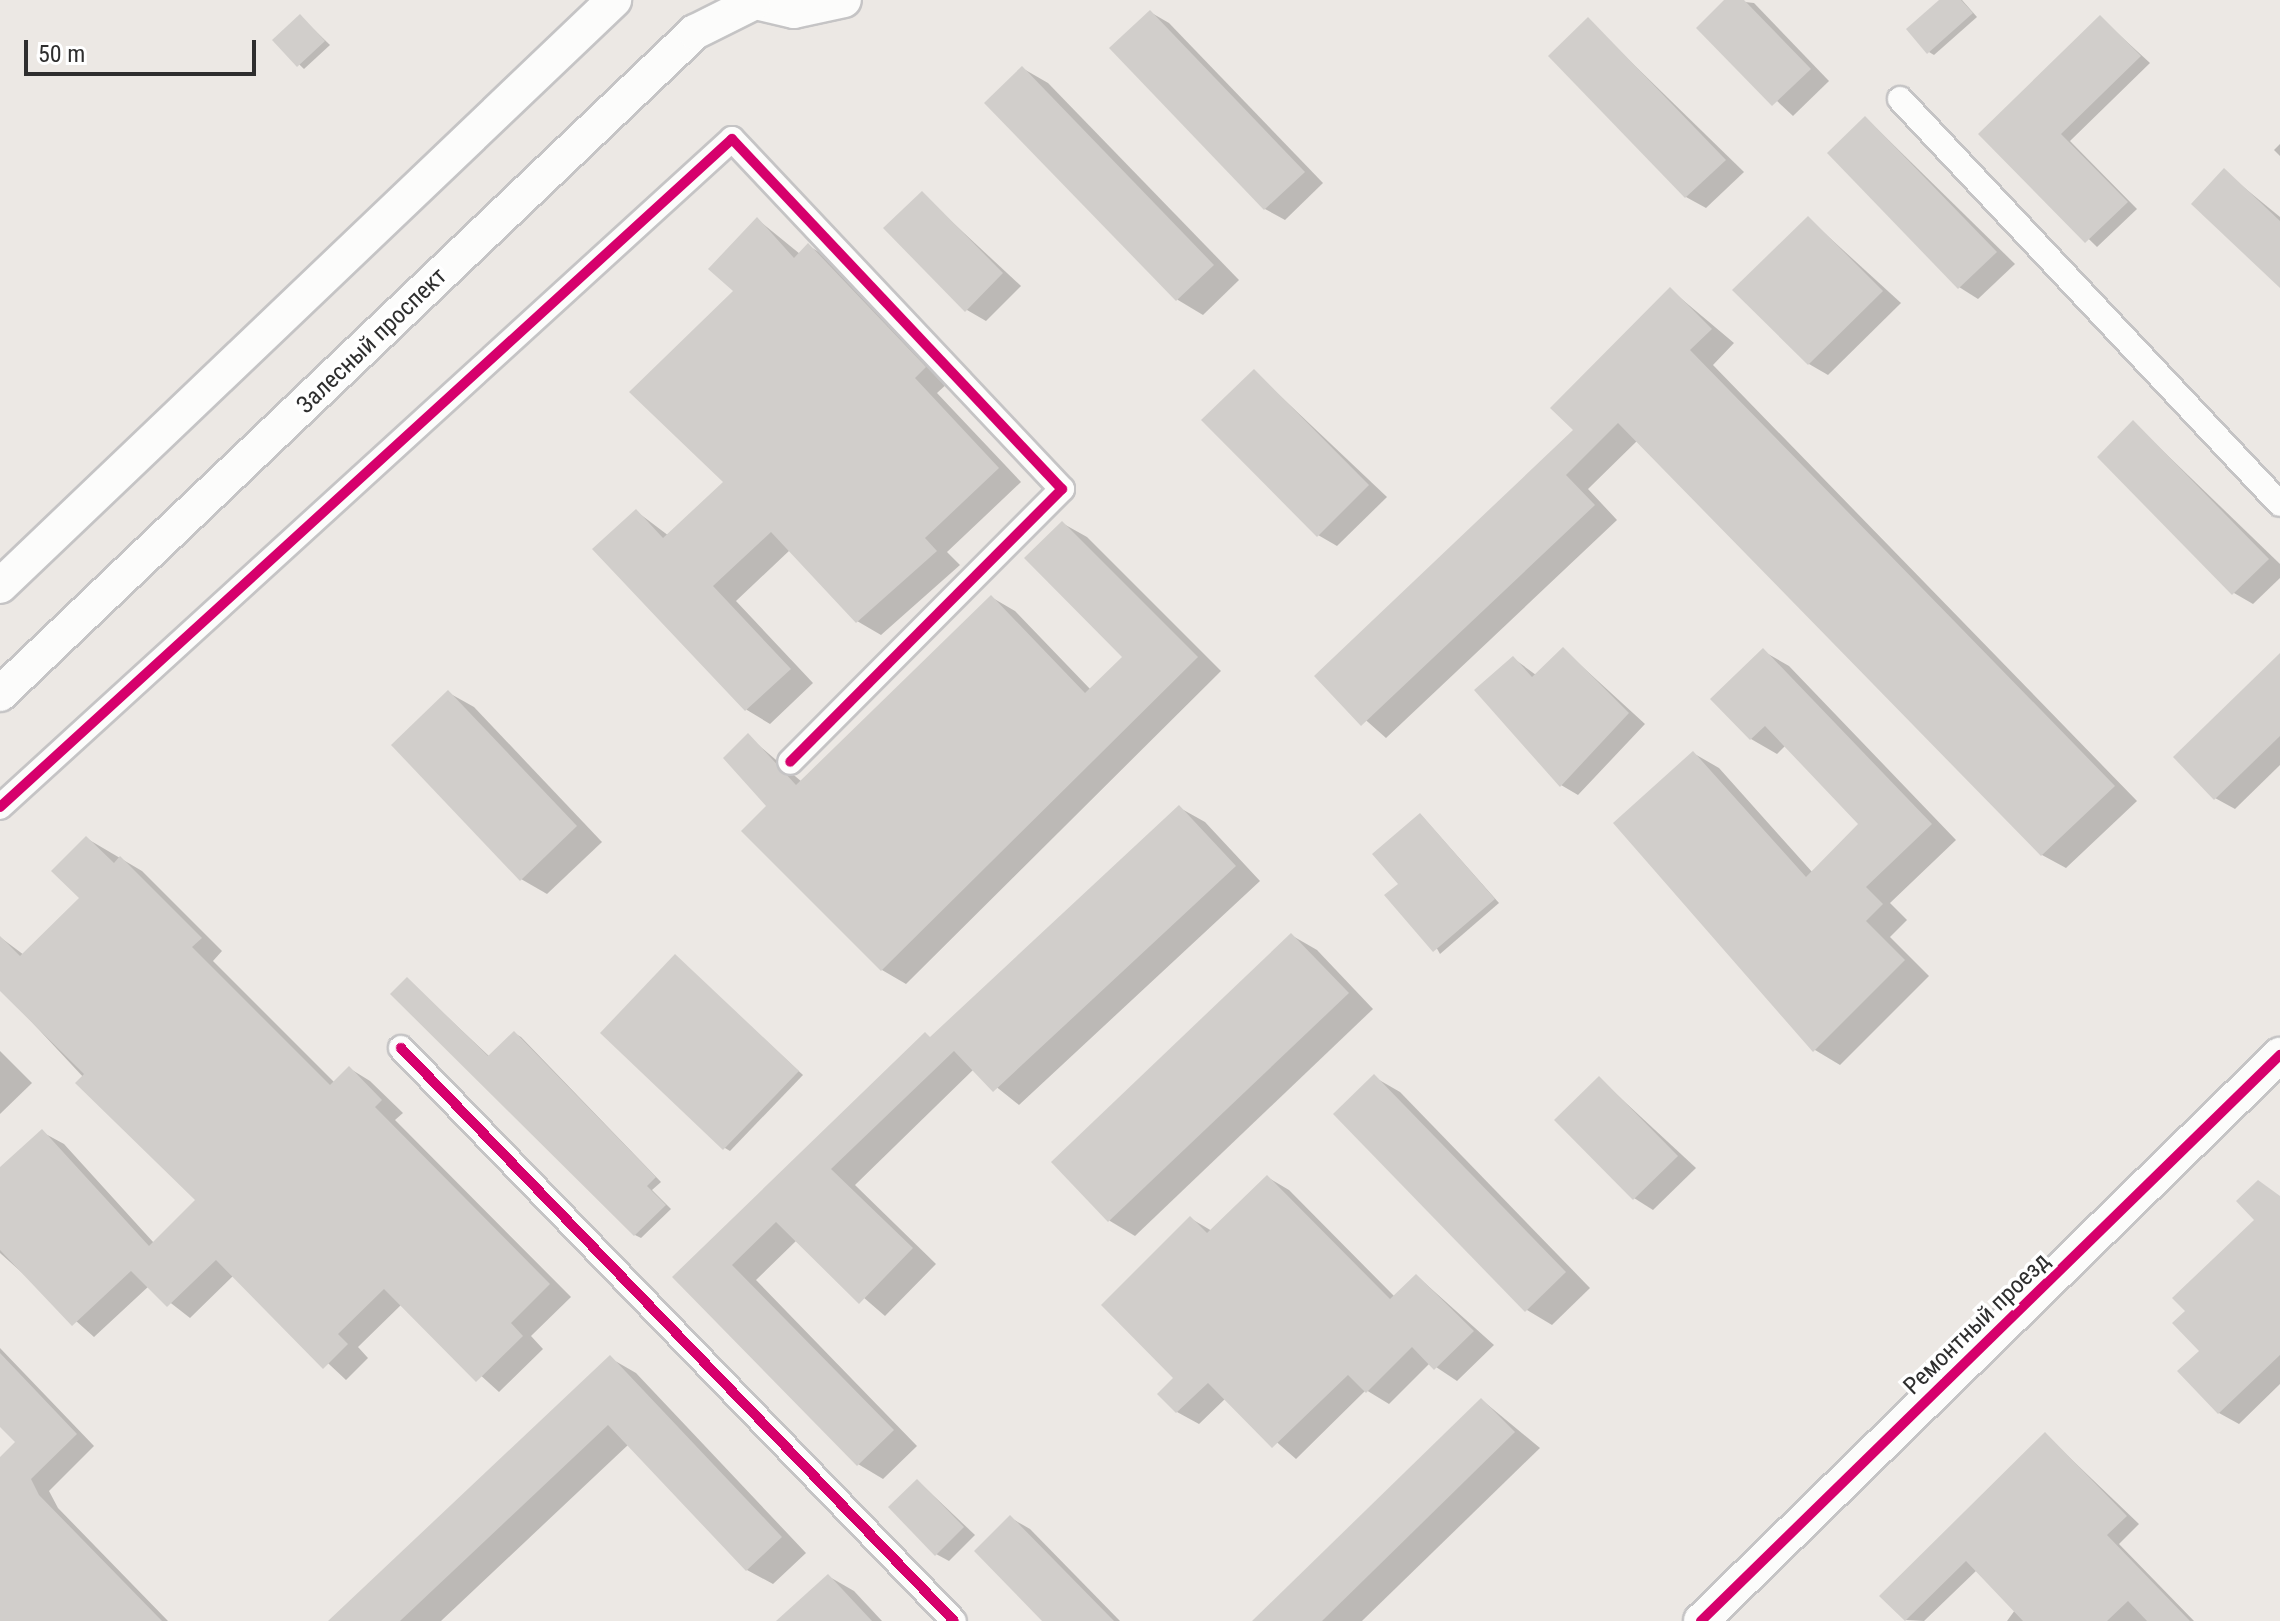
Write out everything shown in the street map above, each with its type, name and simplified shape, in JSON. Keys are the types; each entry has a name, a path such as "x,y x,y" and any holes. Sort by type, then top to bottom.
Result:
{"street":[{"path":"0,586 614,0"},
{"path":"750,2 794,11 844,0"},
{"name":"Залесный проспект","path":"0,694 695,32 750,2"},
{"path":"1900,99 2280,504"},
{"path":"0,807 732,139 1062,489 790,762"},
{"path":"401,1048 954,1621"},
{"name":"Ремонтный проезд","path":"1701,1621 2280,1055"}],"building":[{"path":"1724,0 1744,0 1811,69 1772,106 1696,28"},
{"path":"1939,0 1961,0 1973,13 1927,54 1906,29"},
{"path":"1150,10 1305,172 1264,210 1109,48"},
{"path":"300,14 325,41 297,67 272,40"},
{"path":"2100,15 2141,56 2061,134 2128,202 2085,243 1978,134"},
{"path":"1588,17 1726,160 1685,198 1548,56"},
{"path":"1022,66 1214,265 1176,301 984,103"},
{"path":"1865,116 1997,252 1958,289 1827,153"},
{"path":"2224,168 2280,221 2280,288 2191,204"},
{"path":"922,191 1003,273 965,312 883,228"},
{"path":"1808,216 1883,291 1808,365 1732,290"},
{"path":"757,217 794,258 808,243 926,367 915,378 999,468 925,538 937,551 856,623 771,532 713,586 791,669 745,711 592,549 636,509 663,538 723,482 629,392 733,291 708,269"},
{"path":"1670,287 1712,329 1690,350 2115,786 2041,856 1618,423 1566,475 1595,505 1361,726 1314,676 1573,430 1550,408"},
{"path":"1254,369 1369,485 1317,537 1201,420"},
{"path":"2133,420 2269,559 2232,595 2097,457"},
{"path":"1062,521 1198,657 881,971 741,831 766,806 723,758 748,733 796,785 991,595 1085,693 1122,657 1024,558"},
{"path":"1563,647 1629,713 1560,787 1474,690 1513,656 1532,677"},
{"path":"1763,648 1932,824 1866,887 1883,904 1866,921 1905,960 1813,1052 1613,823 1693,751 1806,877 1858,824 1765,726 1750,740 1710,699"},
{"path":"2280,653 2280,736 2214,800 2173,757"},
{"path":"448,690 577,826 520,881 391,745"},
{"path":"1179,805 1236,866 993,1092 954,1051 831,1169 913,1248 859,1304 776,1222 732,1265 894,1430 857,1466 672,1277 925,1032 930,1037"},
{"path":"1420,813 1495,899 1433,952 1384,895 1398,884 1372,854"},
{"path":"86,836 114,863 120,856 202,938 192,947 330,1085 349,1066 382,1100 375,1107 550,1284 511,1323 523,1336 476,1382 384,1289 338,1334 348,1344 323,1369 216,1260 167,1307 131,1271 72,1326 0,1250 0,1167 42,1129 149,1246 195,1200 75,1083 84,1074 0,991 0,936 20,956 79,898 51,871"},
{"path":"1291,933 1349,993 1108,1222 1051,1162"},
{"path":"675,954 799,1071 723,1150 600,1033"},
{"path":"407,977 488,1056 514,1031 656,1177 647,1186 666,1205 634,1236 390,994"},
{"path":"1374,1074 1566,1272 1525,1312 1333,1114"},
{"path":"1599,1076 1678,1156 1633,1200 1554,1120"},
{"path":"1267,1175 1390,1299 1416,1274 1474,1331 1434,1370 1412,1347 1366,1393 1348,1375 1272,1448 1208,1383 1176,1413 1157,1394 1173,1378 1101,1305 1190,1216 1207,1233"},
{"path":"2258,1180 2280,1196 2280,1355 2218,1414 2177,1371 2199,1351 2172,1323 2185,1311 2172,1298 2254,1220 2236,1201"},
{"path":"0,1353 77,1434 31,1479 39,1495 162,1621 0,1621 0,1457 15,1442 0,1427"},
{"path":"610,1355 782,1537 746,1571 608,1425 400,1621 328,1621"},
{"path":"1481,1398 1515,1432 1322,1621 1252,1621"},
{"path":"2045,1432 2127,1516 2107,1535 2190,1621 2147,1621 2128,1601 2107,1621 2023,1621 1966,1561 1905,1621 1879,1596"},
{"path":"917,1479 964,1527 935,1556 888,1507"},
{"path":"1010,1515 1114,1621 1042,1621 974,1551"},
{"path":"828,1574 872,1621 776,1621"}],"cycle path":[{"path":"0,807 732,139 1062,489 790,762"},
{"path":"401,1048 954,1621"},
{"path":"1701,1621 2280,1055"}]}
